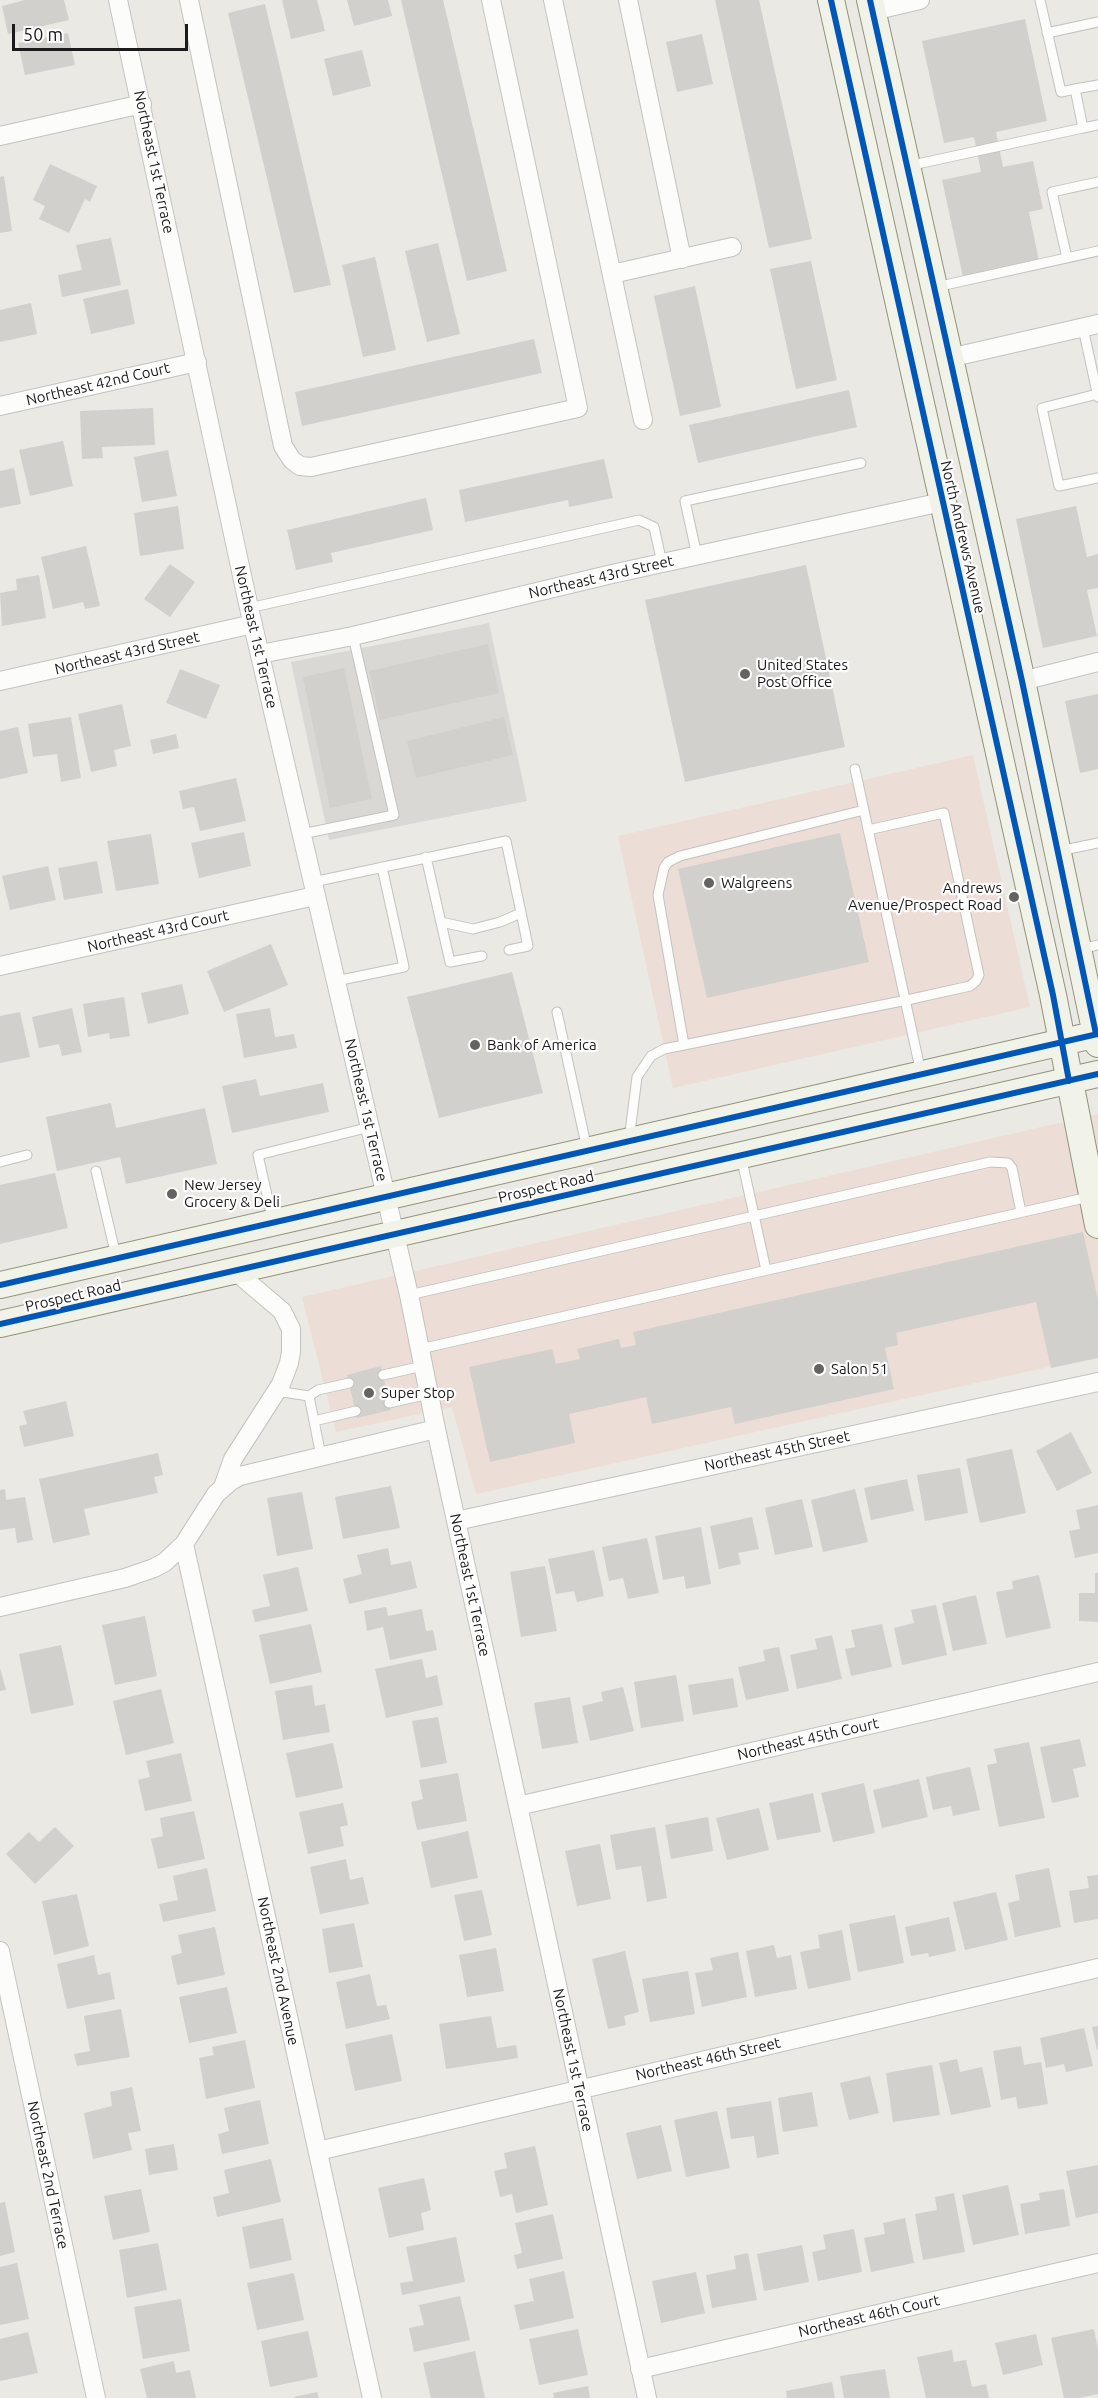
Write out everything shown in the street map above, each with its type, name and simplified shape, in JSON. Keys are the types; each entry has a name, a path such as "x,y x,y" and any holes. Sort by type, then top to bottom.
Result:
{"main road":[{"name":"North Andrews Avenue","path":"831,0 1043,950 1098,1225"},
{"name":"North Andrews Avenue","path":"872,6 1058,852 1088,947 1097,1038"},
{"path":"906,328 935,351 949,358"},
{"name":"Prospect Road","path":"0,1285 1062,1042 1097,1038"},
{"name":"Prospect Road","path":"0,1324 1098,1074"}],"street":[{"name":"Northeast 1st Terrace","path":"118,0 251,616 409,1295 436,1429 647,2398"},
{"path":"189,0 283,446 292,460 300,466 311,467 578,408 491,0"},
{"path":"554,0 643,420"},
{"path":"628,0 682,259"},
{"path":"872,6 920,0"},
{"path":"0,136 142,104"},
{"path":"612,274 732,247"},
{"path":"949,358 1090,326"},
{"name":"Northeast 42nd Court","path":"0,406 197,362"},
{"name":"Northeast 43rd Street","path":"260,654 353,636 662,563 942,502"},
{"name":"Northeast 43rd Street","path":"0,681 251,616"},
{"path":"1022,681 1098,662"},
{"name":"Northeast 43rd Court","path":"0,966 314,889"},
{"path":"223,1487 233,1459 276,1392 289,1363 291,1329 275,1303 234,1271"},
{"name":"Northeast 45th Street","path":"456,1521 1098,1382"},
{"path":"0,1607 148,1571 165,1562 184,1544 210,1502 223,1487 240,1476 436,1429"},
{"name":"Northeast 2nd Avenue","path":"184,1544 372,2398"},
{"name":"Northeast 45th Court","path":"518,1806 1098,1672"},
{"name":"Northeast 2nd Terrace","path":"0,1951 96,2398"},
{"name":"Northeast 46th Street","path":"318,2151 1098,1968"},
{"name":"Northeast 46th Court","path":"640,2369 1098,2263"}],"lane":[{"path":"1040,0 1061,92 1098,85"},
{"path":"1047,33 1098,22"},
{"path":"1075,89 1083,128"},
{"path":"906,167 1098,125"},
{"path":"1067,258 1052,192 1098,182"},
{"path":"933,288 1098,251"},
{"path":"1090,326 1098,395 1042,408 1059,486 1098,478"},
{"path":"697,556 685,501 861,463"},
{"path":"251,616 639,520 654,527 662,563"},
{"path":"302,834 394,815 353,636"},
{"path":"855,769 922,1075"},
{"path":"684,1045 658,895 664,868 668,862 680,856 864,810"},
{"path":"629,1142 637,1077 651,1056 664,1049 907,1000 970,986 976,981 979,975 944,813 868,830"},
{"path":"314,889 382,867 506,841 528,946 509,950"},
{"path":"1058,852 1098,843"},
{"path":"426,857 450,962 482,956"},
{"path":"336,981 404,967 382,867"},
{"path":"441,922 473,929 500,922 521,913"},
{"path":"557,1012 587,1151"},
{"path":"273,1222 258,1155 370,1127"},
{"path":"0,1162 27,1155"},
{"path":"741,1155 766,1270"},
{"path":"409,1295 990,1162 1008,1163 1012,1168 1021,1212"},
{"path":"96,1171 116,1258"},
{"path":"383,1375 421,1358 766,1270 1092,1196"},
{"path":"276,1392 309,1396 318,1390 349,1383"},
{"path":"390,1403 429,1394"},
{"path":"309,1396 321,1456"},
{"path":"314,1422 356,1411"}],"shaded area":[{"path":"489,623 527,801 329,840 291,662"},
{"path":"973,755 1030,1007 673,1088 618,836"},
{"path":"1098,1114 1098,1356 476,1494 452,1407 336,1432 302,1297"}],"building":[{"path":"25,0 64,0 69,20 8,34 2,6"},
{"path":"282,0 317,0 325,31 291,39"},
{"path":"347,0 388,0 392,16 354,26"},
{"path":"401,0 443,0 507,271 467,281"},
{"path":"715,0 759,0 812,239 769,248"},
{"path":"265,4 331,285 294,293 228,13"},
{"path":"1025,19 1047,121 996,132 1003,167 1033,161 1043,209 1029,212 1039,261 963,277 942,180 981,172 974,137 944,143 922,41"},
{"path":"68,33 75,65 25,75 18,43"},
{"path":"702,34 713,84 677,92 666,42"},
{"path":"362,50 371,86 333,96 324,59"},
{"path":"50,164 97,186 90,202 85,199 69,233 39,219 45,206 33,200"},
{"path":"4,176 12,231 0,233 0,177"},
{"path":"111,238 121,285 62,297 58,275 82,270 76,245"},
{"path":"438,243 460,334 427,342 405,251"},
{"path":"375,257 396,350 363,357 342,265"},
{"path":"811,261 837,380 796,389 770,269"},
{"path":"695,286 721,407 680,416 654,296"},
{"path":"128,289 135,324 91,334 83,299"},
{"path":"31,303 37,334 0,342 0,310"},
{"path":"534,339 542,373 302,426 295,392"},
{"path":"849,390 857,427 698,463 689,425"},
{"path":"153,408 155,445 102,447 103,458 82,459 80,411"},
{"path":"63,441 73,486 30,496 19,450"},
{"path":"168,450 177,496 142,502 134,457"},
{"path":"604,459 613,498 569,507 568,500 465,522 459,490"},
{"path":"14,468 21,504 0,508 0,471"},
{"path":"426,498 433,530 331,553 333,562 296,570 287,530"},
{"path":"178,506 184,549 140,556 134,513"},
{"path":"1076,506 1087,557 1098,554 1098,588 1087,590 1097,636 1043,648 1016,519"},
{"path":"86,546 100,606 85,609 83,602 53,609 41,557"},
{"path":"170,564 195,582 170,617 144,599"},
{"name":"United States Post Office","path":"806,565 845,747 685,782 645,600"},
{"path":"39,575 46,618 2,626 0,593 17,590 16,579"},
{"path":"488,644 499,693 380,720 369,671"},
{"path":"344,668 372,799 330,808 303,677"},
{"path":"180,669 220,685 206,719 166,703"},
{"path":"1098,694 1098,769 1080,773 1065,701"},
{"path":"122,704 131,746 114,750 117,766 91,772 78,714"},
{"path":"71,717 81,778 61,782 57,754 33,757 28,724"},
{"path":"504,717 513,755 416,778 407,741"},
{"path":"18,727 28,773 0,779 0,731"},
{"path":"176,734 179,748 153,754 150,740"},
{"path":"236,778 246,821 200,831 194,807 183,809 179,791"},
{"path":"244,832 251,866 199,878 191,843"},
{"name":"Walgreens","path":"840,833 869,962 707,998 678,869"},
{"path":"151,834 159,884 116,891 107,841"},
{"path":"97,861 103,893 64,900 58,868"},
{"path":"48,866 56,900 10,910 2,876"},
{"path":"271,944 288,985 224,1012 207,971"},
{"name":"Bank of America","path":"512,972 543,1093 439,1118 407,997"},
{"path":"182,984 189,1014 148,1024 141,993"},
{"path":"124,997 130,1036 110,1039 109,1033 88,1037 83,1004"},
{"path":"72,1008 82,1052 62,1056 59,1044 39,1048 32,1017"},
{"path":"270,1008 275,1037 294,1034 297,1048 244,1058 236,1014"},
{"path":"20,1012 30,1057 0,1063 0,1016"},
{"path":"256,1079 260,1096 323,1083 329,1112 232,1133 222,1086"},
{"path":"111,1103 116,1128 205,1108 217,1164 126,1184 120,1157 57,1171 46,1117"},
{"path":"55,1173 68,1228 0,1244 0,1185"},
{"path":"1083,1232 1098,1300 1098,1358 1051,1368 1036,1302 896,1333 898,1345 885,1348 894,1389 735,1424 731,1407 652,1424 646,1397 569,1414 575,1443 490,1462 469,1367 552,1349 556,1364 580,1359 577,1349 619,1339 621,1348 636,1345 633,1332"},
{"name":"Super Stop","path":"381,1366 391,1410 357,1418 347,1375"},
{"path":"66,1401 74,1436 24,1447 19,1426 27,1424 23,1411"},
{"path":"1071,1432 1092,1473 1057,1491 1036,1451"},
{"path":"1012,1449 1026,1513 980,1523 966,1459"},
{"path":"158,1453 163,1475 154,1477 158,1493 84,1509 90,1535 53,1543 39,1479"},
{"path":"960,1468 968,1513 925,1521 917,1475"},
{"path":"907,1479 914,1511 871,1520 864,1488"},
{"path":"391,1486 400,1528 343,1539 335,1497"},
{"path":"5,1489 6,1500 25,1497 33,1540 17,1543 15,1528 0,1530 0,1490"},
{"path":"855,1489 868,1542 823,1552 811,1500"},
{"path":"302,1492 313,1549 277,1556 267,1498"},
{"path":"802,1499 813,1547 775,1555 765,1508"},
{"path":"1098,1505 1098,1553 1075,1558 1069,1531 1080,1529 1076,1510"},
{"path":"752,1517 759,1549 738,1553 741,1564 719,1569 710,1526"},
{"path":"701,1527 711,1584 686,1589 684,1576 663,1580 655,1536"},
{"path":"647,1538 659,1593 628,1599 623,1578 609,1581 602,1547"},
{"path":"388,1548 391,1565 411,1561 417,1588 349,1604 343,1579 362,1574 357,1555"},
{"path":"594,1550 604,1596 577,1602 574,1591 556,1594 548,1559"},
{"path":"545,1566 557,1631 521,1637 510,1572"},
{"path":"298,1567 308,1611 255,1622 252,1610 270,1606 263,1575"},
{"path":"1095,1573 1098,1573 1098,1622 1079,1621 1079,1593 1095,1593"},
{"path":"1039,1575 1051,1628 1006,1638 996,1592 1013,1589 1012,1581"},
{"path":"976,1595 987,1644 953,1651 942,1603"},
{"path":"936,1605 947,1655 902,1665 894,1628 914,1623 911,1610"},
{"path":"386,1607 388,1616 422,1609 426,1631 433,1630 437,1650 390,1660 383,1627 367,1631 364,1611"},
{"path":"145,1616 157,1676 115,1685 102,1625"},
{"path":"311,1624 322,1672 270,1684 259,1635"},
{"path":"882,1624 892,1667 851,1676 845,1649 855,1647 851,1630"},
{"path":"832,1635 842,1679 797,1689 790,1655 817,1649 815,1639"},
{"path":"61,1645 74,1705 31,1714 19,1654"},
{"path":"779,1647 789,1691 746,1700 738,1667 765,1661 763,1650"},
{"path":"422,1659 426,1678 437,1675 443,1705 386,1718 375,1669"},
{"path":"0,1668 6,1690 0,1691"},
{"path":"676,1675 684,1721 641,1728 634,1682"},
{"path":"733,1678 738,1707 693,1715 688,1685"},
{"path":"312,1685 315,1706 325,1704 330,1732 283,1740 275,1691"},
{"path":"623,1687 634,1731 590,1741 582,1706 603,1701 601,1692"},
{"path":"161,1689 174,1743 126,1755 113,1701"},
{"path":"570,1697 578,1743 542,1749 534,1703"},
{"path":"438,1717 447,1763 421,1768 412,1721"},
{"path":"1080,1739 1086,1766 1073,1769 1079,1797 1052,1803 1040,1747"},
{"path":"1029,1742 1045,1818 999,1827 987,1765 997,1763 994,1749"},
{"path":"333,1743 343,1788 296,1798 286,1753"},
{"path":"181,1753 192,1801 145,1811 138,1780 150,1777 146,1761"},
{"path":"970,1767 980,1810 953,1816 951,1806 933,1810 926,1777"},
{"path":"458,1773 467,1821 417,1830 411,1802 423,1799 419,1780"},
{"path":"919,1779 928,1817 882,1828 873,1790"},
{"path":"864,1783 875,1833 833,1842 821,1793"},
{"path":"813,1793 821,1832 777,1840 769,1803"},
{"path":"343,1803 348,1825 340,1827 344,1846 308,1854 299,1812"},
{"path":"759,1808 769,1850 727,1860 716,1818"},
{"path":"194,1811 205,1859 158,1869 151,1839 163,1836 160,1818"},
{"path":"708,1817 713,1851 671,1859 665,1825"},
{"path":"55,1827 74,1846 35,1884 6,1854 29,1832 39,1842"},
{"path":"655,1827 667,1898 647,1902 641,1866 616,1870 610,1835"},
{"path":"468,1831 478,1878 431,1888 421,1842"},
{"path":"600,1844 611,1899 577,1906 565,1851"},
{"path":"346,1859 350,1880 363,1877 369,1904 320,1914 310,1867"},
{"path":"207,1868 216,1911 163,1922 159,1904 178,1900 173,1876"},
{"path":"1049,1868 1061,1927 1015,1937 1008,1903 1020,1900 1015,1875"},
{"path":"1098,1875 1098,1919 1074,1923 1069,1891 1089,1888 1087,1876"},
{"path":"482,1890 492,1935 464,1941 454,1895"},
{"path":"996,1892 1008,1940 965,1950 953,1902"},
{"path":"77,1894 89,1946 54,1955 42,1901"},
{"path":"895,1915 904,1963 858,1972 849,1924"},
{"path":"949,1917 956,1951 929,1957 928,1953 911,1956 905,1927"},
{"path":"354,1923 363,1967 329,1973 322,1929"},
{"path":"215,1927 225,1975 177,1985 171,1956 182,1953 178,1935"},
{"path":"842,1930 851,1980 808,1989 800,1952 820,1948 818,1935"},
{"path":"774,1945 777,1958 791,1955 797,1989 755,1997 746,1951"},
{"path":"496,1948 504,1991 467,1997 459,1955"},
{"path":"625,1951 639,2012 624,2016 626,2025 608,2029 592,1959"},
{"path":"738,1952 747,1997 702,2007 695,1973 713,1970 710,1958"},
{"path":"94,1955 98,1975 110,1972 115,1999 67,2009 57,1964"},
{"path":"688,1971 695,2014 650,2022 642,1979"},
{"path":"370,1974 377,2006 386,2005 390,2019 346,2029 336,1982"},
{"path":"227,1987 237,2033 189,2043 179,1997"},
{"path":"121,2009 130,2057 77,2066 74,2054 90,2051 84,2016"},
{"path":"491,2016 497,2048 516,2045 518,2058 446,2069 439,2024"},
{"path":"1098,2026 1098,2050 1097,2050 1092,2027"},
{"path":"1084,2028 1093,2066 1066,2072 1064,2064 1046,2068 1040,2038"},
{"path":"392,2034 402,2081 355,2091 345,2044"},
{"path":"245,2040 255,2088 206,2099 199,2058 214,2055 212,2047"},
{"path":"1021,2046 1024,2065 1041,2062 1048,2104 1018,2109 1016,2097 1001,2100 993,2051"},
{"path":"957,2059 960,2072 982,2067 991,2107 951,2115 939,2063"},
{"path":"932,2065 940,2115 893,2122 886,2073"},
{"path":"870,2076 879,2113 849,2120 840,2083"},
{"path":"132,2087 141,2131 128,2133 132,2150 93,2159 84,2113 112,2106 110,2092"},
{"path":"812,2092 818,2126 783,2132 778,2098"},
{"path":"260,2100 269,2144 222,2154 218,2134 229,2131 224,2108"},
{"path":"771,2101 779,2154 757,2158 754,2136 731,2139 726,2108"},
{"path":"717,2111 730,2168 686,2177 674,2120"},
{"path":"661,2125 672,2171 637,2179 626,2133"},
{"path":"174,2144 178,2170 149,2175 145,2149"},
{"path":"535,2146 548,2205 516,2213 512,2194 500,2197 494,2171 507,2168 504,2153"},
{"path":"271,2159 281,2202 217,2217 213,2197 229,2193 224,2170"},
{"path":"1098,2165 1098,2213 1076,2218 1066,2171"},
{"path":"424,2178 431,2210 421,2213 424,2230 389,2238 378,2188"},
{"path":"1008,2185 1019,2235 973,2245 962,2195"},
{"path":"141,2189 150,2232 113,2240 104,2196"},
{"path":"1064,2189 1070,2226 1025,2234 1020,2204 1040,2200 1039,2193"},
{"path":"954,2193 965,2252 923,2260 915,2214 937,2210 935,2197"},
{"path":"5,2202 15,2252 0,2256 0,2203"},
{"path":"553,2214 563,2259 517,2269 514,2255 522,2253 515,2223"},
{"path":"283,2218 292,2260 250,2269 242,2227"},
{"path":"905,2218 914,2263 871,2272 864,2238 885,2234 883,2223"},
{"path":"854,2229 862,2272 818,2281 812,2252 826,2249 823,2235"},
{"path":"456,2237 465,2282 402,2295 400,2283 413,2281 406,2247"},
{"path":"158,2243 167,2290 127,2298 119,2250"},
{"path":"802,2245 809,2282 764,2291 757,2254"},
{"path":"748,2253 757,2300 712,2308 706,2275 736,2269 734,2256"},
{"path":"17,2263 29,2319 0,2325 0,2267"},
{"path":"564,2271 574,2318 520,2330 514,2305 534,2301 529,2279"},
{"path":"696,2272 705,2313 661,2323 652,2281"},
{"path":"294,2273 304,2320 257,2330 247,2283"},
{"path":"460,2296 470,2340 414,2352 409,2328 424,2325 419,2305"},
{"path":"181,2299 190,2351 143,2359 134,2307"},
{"path":"578,2329 588,2375 539,2385 529,2339"},
{"path":"1094,2329 1098,2349 1098,2394 1064,2398 1051,2338"},
{"path":"308,2331 318,2377 270,2387 261,2341"},
{"path":"28,2332 38,2373 0,2381 0,2339"},
{"path":"1036,2334 1043,2365 1003,2375 995,2343"},
{"path":"952,2350 954,2362 966,2360 972,2387 986,2384 989,2398 926,2398 917,2357"},
{"path":"475,2351 485,2398 431,2398 423,2363"},
{"path":"174,2361 176,2373 190,2370 196,2398 147,2398 140,2369"},
{"path":"885,2369 890,2398 844,2398 840,2376"},
{"path":"832,2382 835,2398 787,2398 786,2391"},
{"path":"588,2386 590,2398 554,2398 553,2393"},
{"path":"317,2392 319,2398 294,2398 294,2397"}],"cycle path":[{"path":"831,0 1053,995 1069,1081"},
{"path":"870,0 1022,681 1096,1034"},
{"path":"0,1285 1098,1034"},
{"path":"0,1324 1098,1074"}],"place":[{"name":"United States Post Office","path":"745,674"},
{"name":"Walgreens","path":"709,883"},
{"name":"Andrews Avenue/Prospect Road","path":"1014,897"},
{"name":"Bank of America","path":"475,1045"},
{"name":"New Jersey Grocery & Deli","path":"172,1194"},
{"name":"Salon 51","path":"819,1369"},
{"name":"Super Stop","path":"369,1393"}]}
